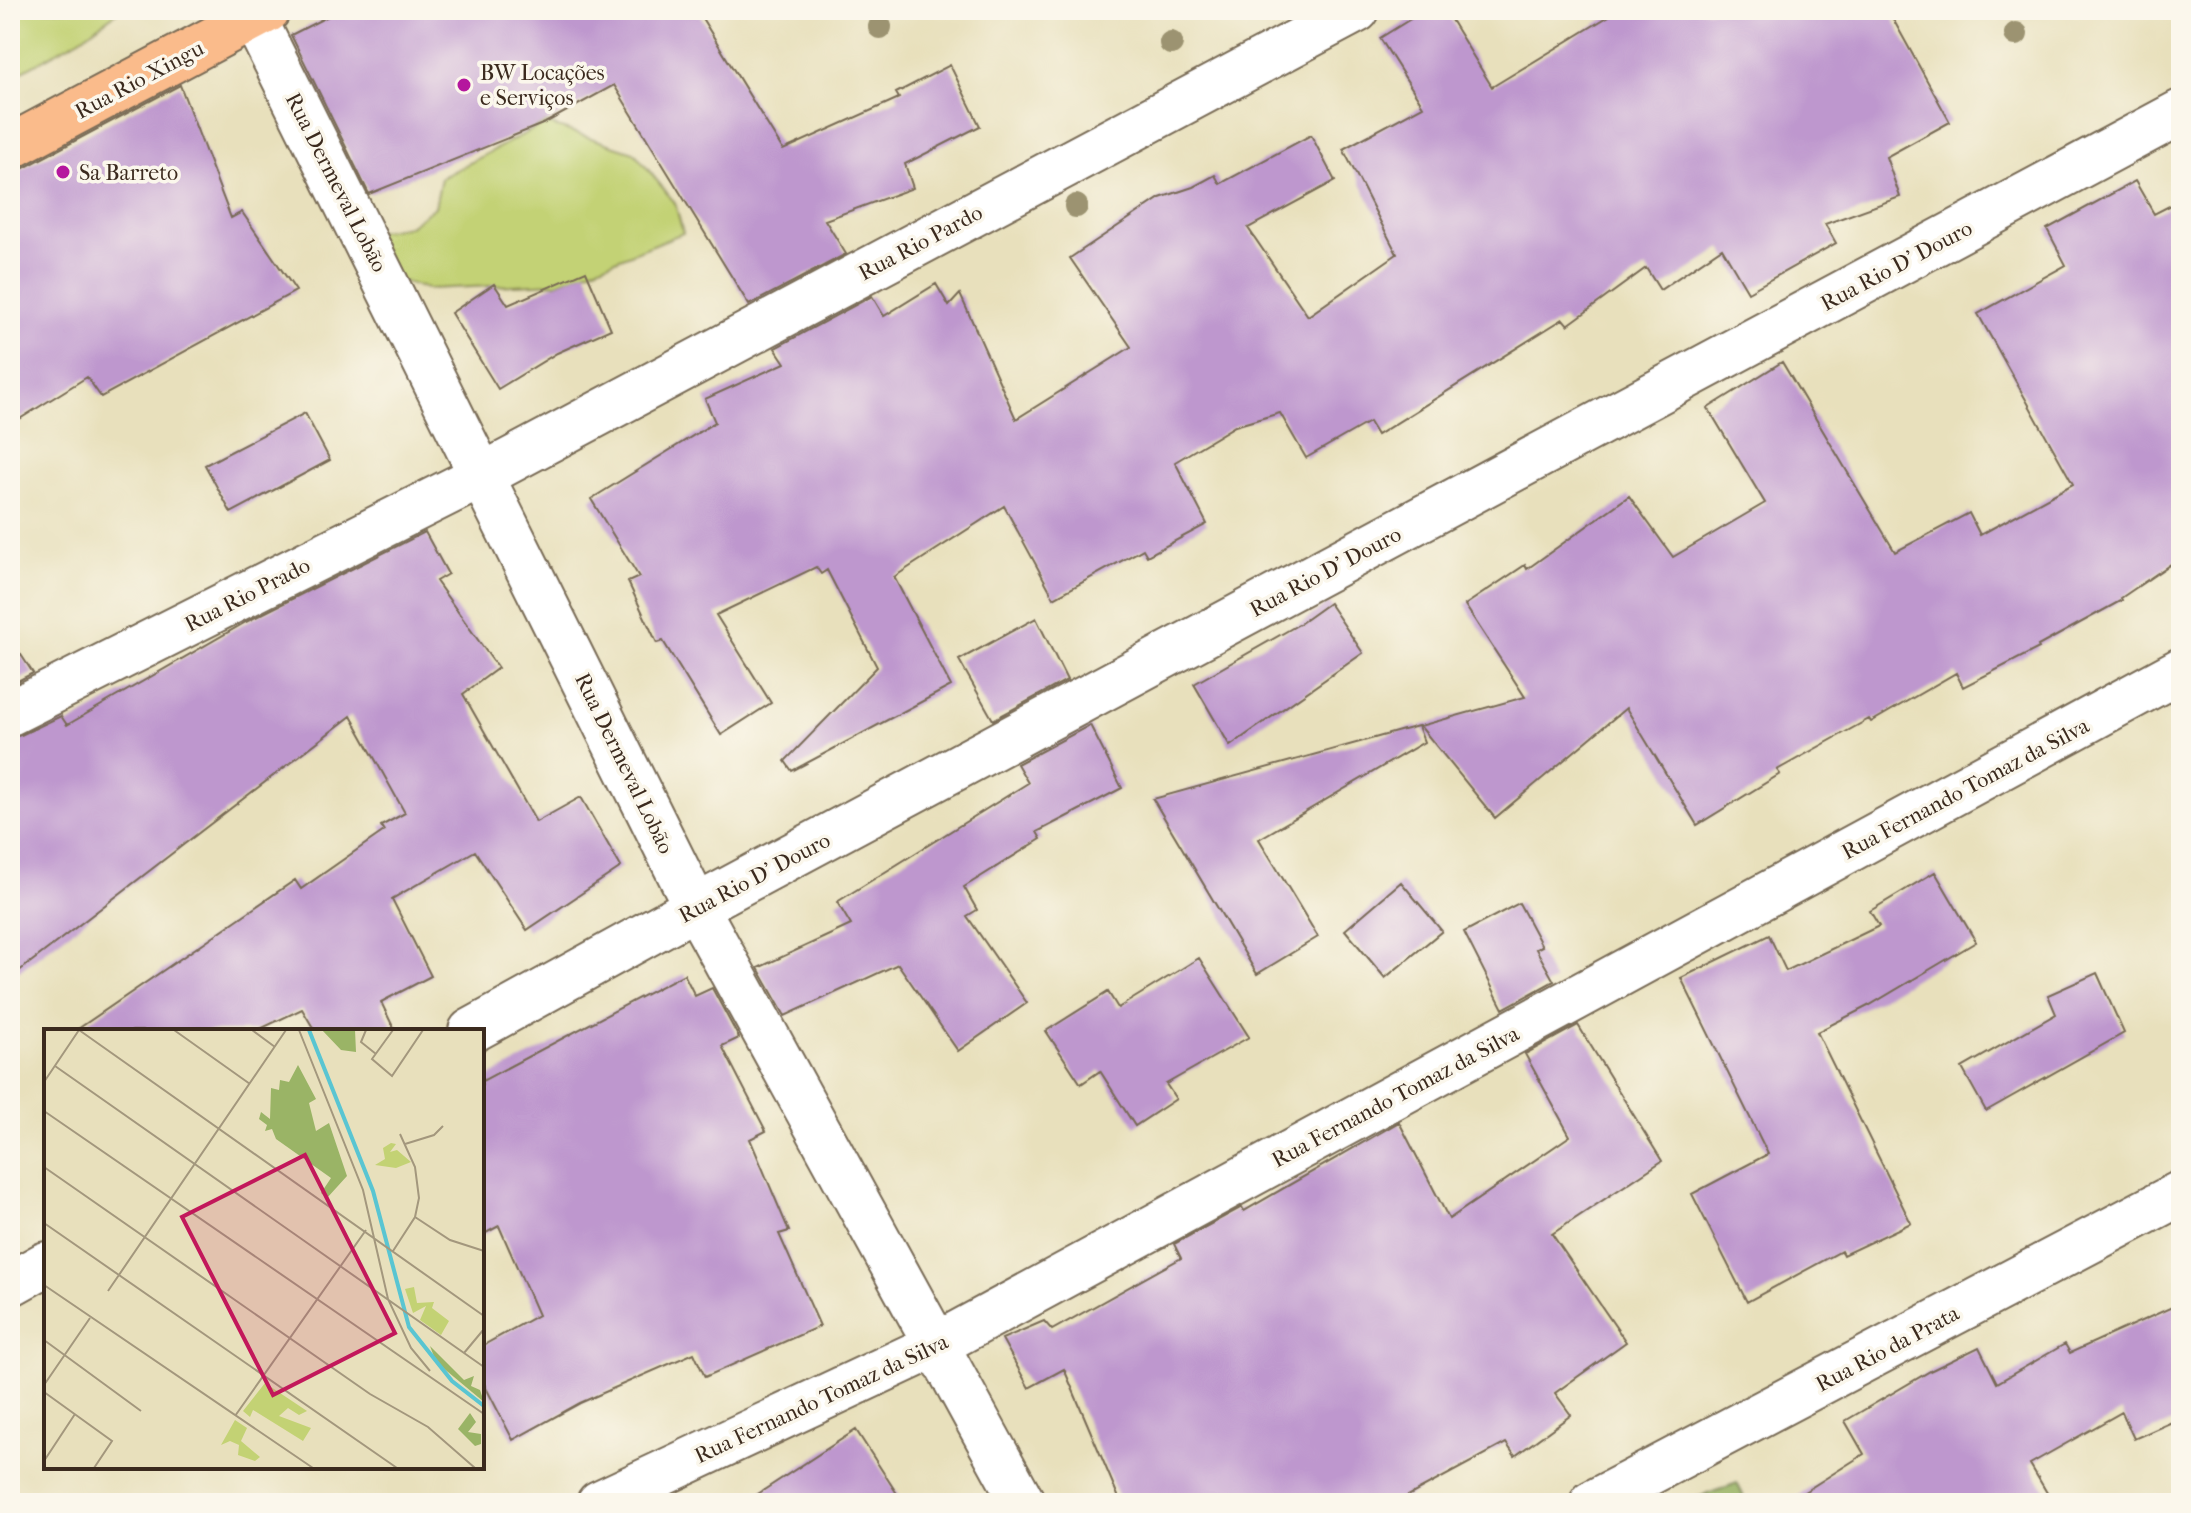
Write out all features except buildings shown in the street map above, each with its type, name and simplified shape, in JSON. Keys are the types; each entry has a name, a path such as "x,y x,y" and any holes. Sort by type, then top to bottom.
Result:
{"main road":[{"name":"Rua Rio Xingu","path":"10,147 258,12"}],"street":[{"name":"Rua Rio Pardo","path":"483,475 1357,10"},
{"name":"Rua Dermeval Lobão","path":"258,12 696,907 1023,1503"},
{"name":"Rua Rio D' Douro","path":"475,1029 696,907 2181,112"},
{"name":"Rua Rio Prado","path":"10,713 483,475"},
{"name":"Rua Fernando Tomaz da Silva","path":"599,1503 936,1345 2181,670"},
{"name":"Rua Rio da Prata","path":"1592,1503 2181,1193"},
{"path":"10,1284 44,1265"}],"green space":[{"path":"10,10 120,10 80,39 10,78"},
{"path":"545,123 634,152 675,203 683,233 558,283 428,289 397,280 375,232 409,226 435,207 441,178"},
{"path":"1737,1483 1747,1503 1683,1503"}],"place":[{"name":"BW Locações e Serviços","path":"464,85"},
{"name":"Sa Barreto","path":"63,172"}]}
